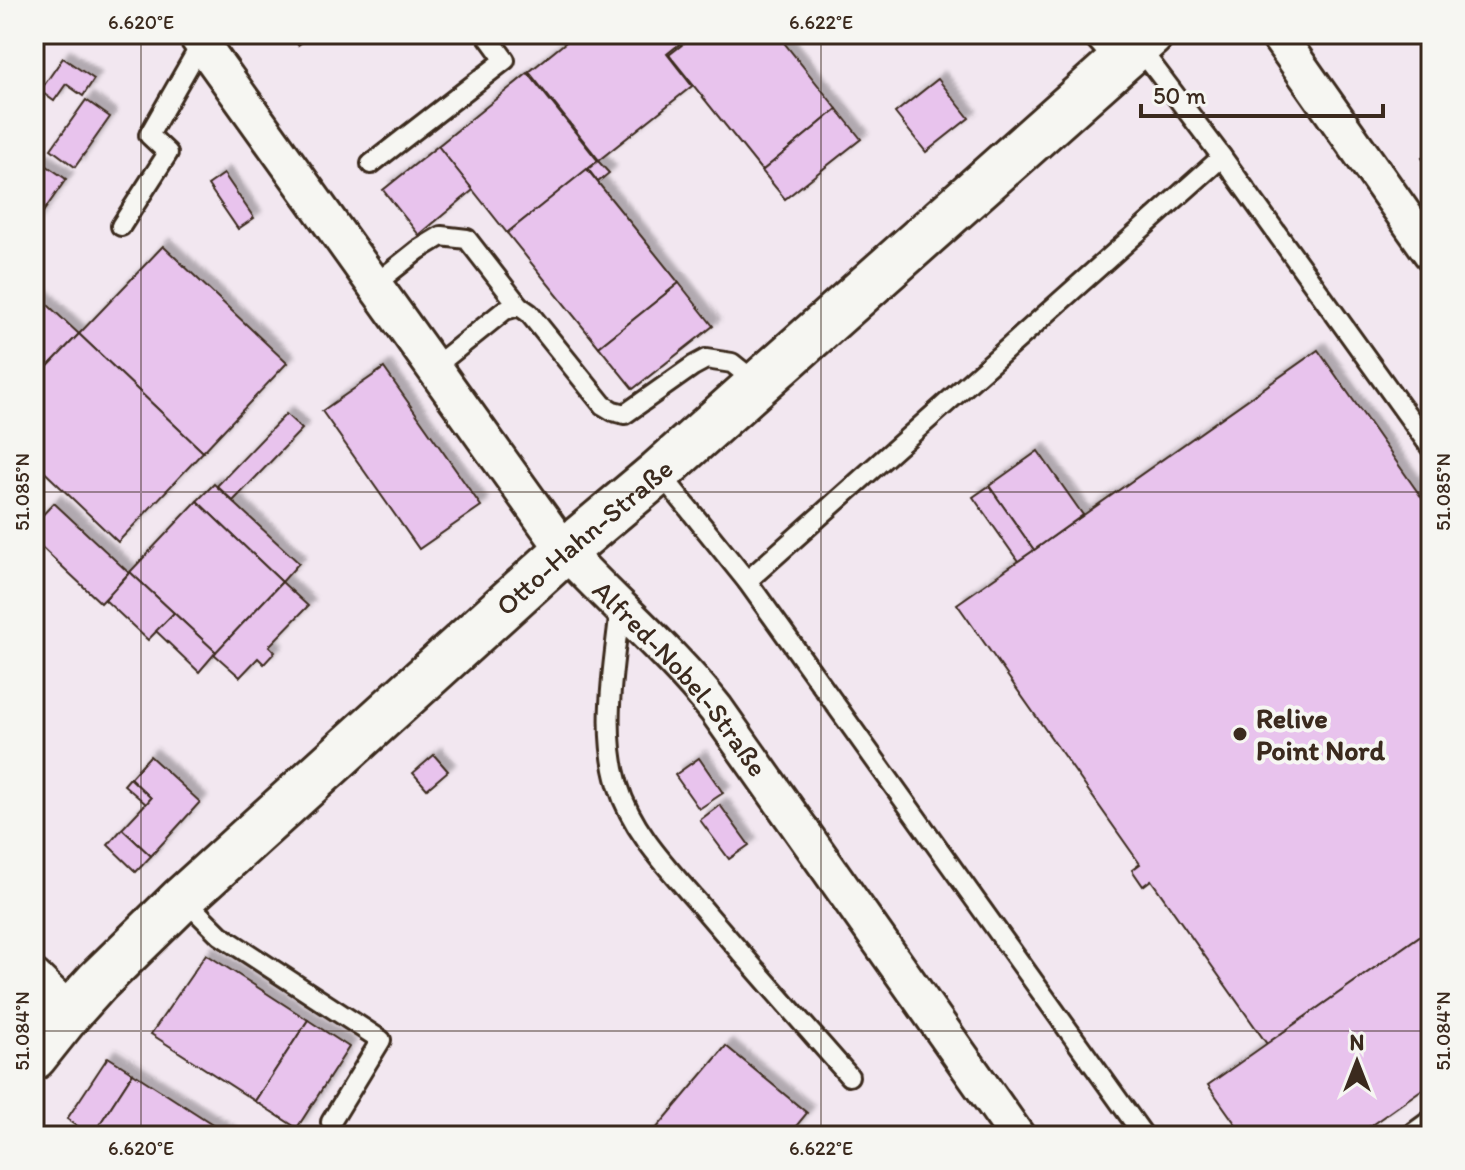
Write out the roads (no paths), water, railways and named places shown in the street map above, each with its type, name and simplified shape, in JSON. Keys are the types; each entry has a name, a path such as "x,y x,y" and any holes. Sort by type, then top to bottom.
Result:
{"street":[{"path":"1277,34 1431,253"},
{"name":"Alfred-Nobel-Straße","path":"198,39 565,551 695,682 716,709 1017,1136"},
{"name":"Otto-Hahn-Straße","path":"34,1057 70,1012 126,952 183,898 565,551 758,384 1124,44"},
{"path":"34,977 70,1012"}],"lane":[{"path":"371,164 505,60 486,34"},
{"path":"121,226 168,153 149,135 198,39"},
{"path":"1124,44 1222,157 1431,448"},
{"path":"747,581 1222,157"},
{"path":"374,285 441,236 467,239 603,405 613,411 625,414 706,359 732,363 758,384"},
{"path":"433,368 505,310 519,306"},
{"path":"659,472 747,581 1144,1136"},
{"path":"620,609 611,741 618,786 626,806 651,847 849,1076"},
{"path":"183,898 220,935 381,1040 331,1122"},
{"path":"1409,1136 1431,1120"}],"place":[{"name":"Relive Point Nord","path":"1240,734"}]}
